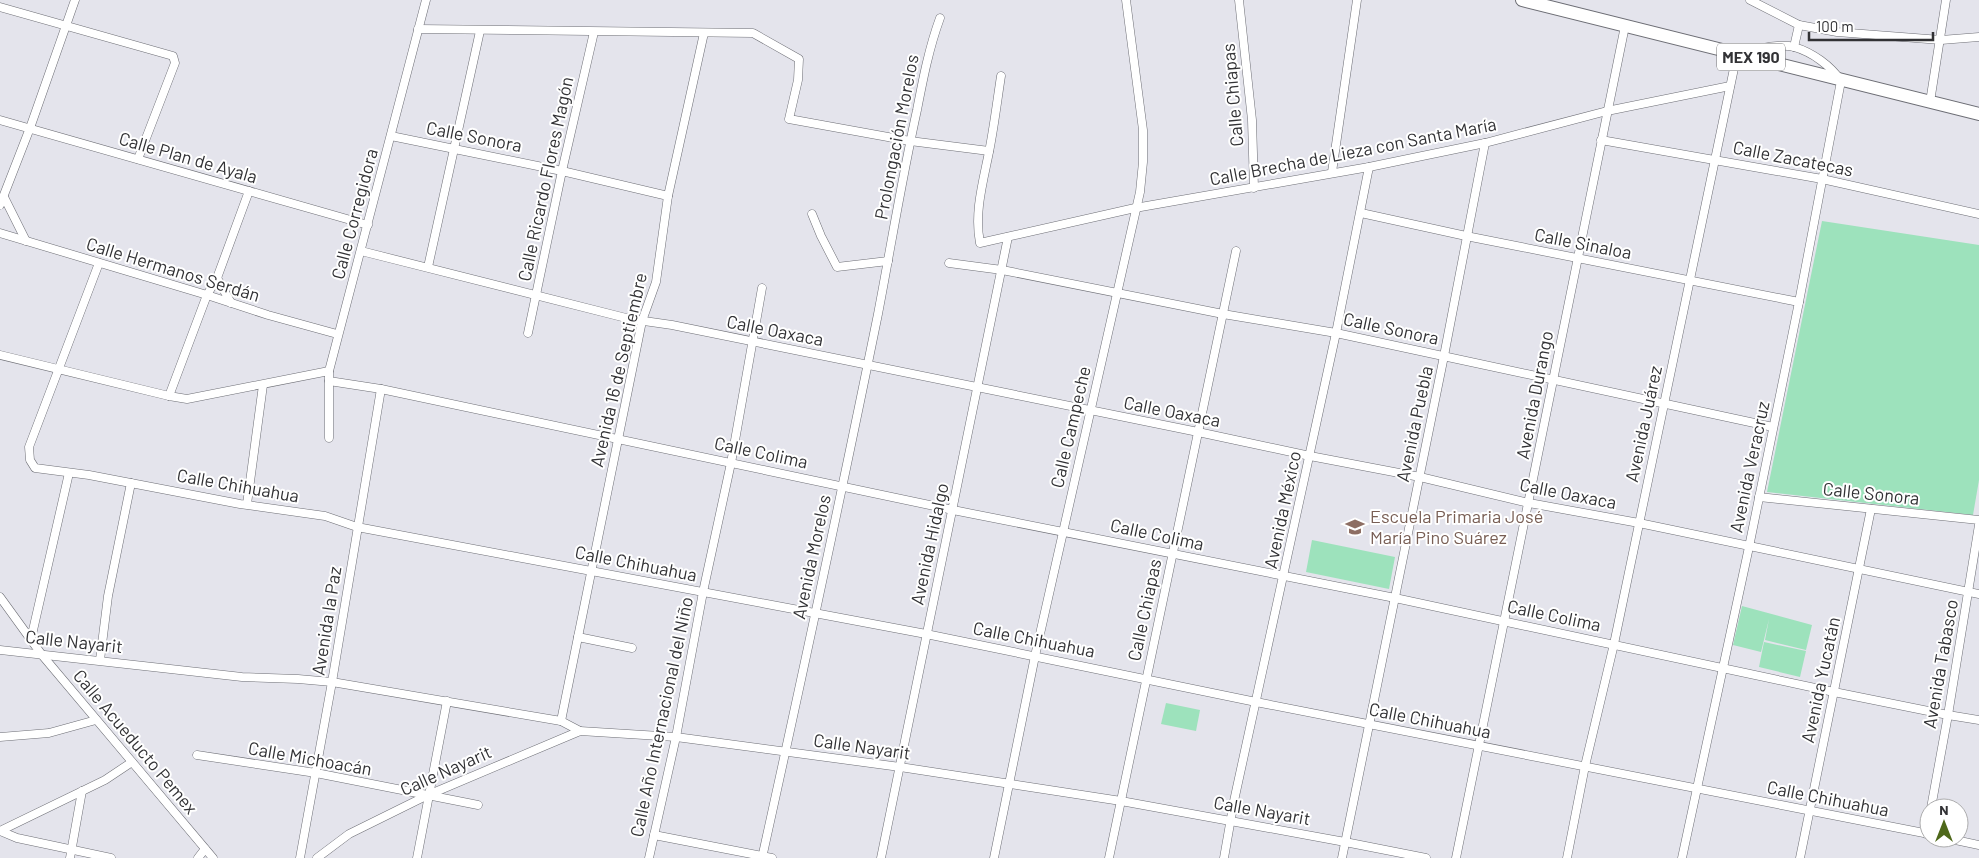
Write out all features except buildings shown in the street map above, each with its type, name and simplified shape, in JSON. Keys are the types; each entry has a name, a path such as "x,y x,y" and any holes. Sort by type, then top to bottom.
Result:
{"main road":[{"name":"MEX 190","path":"1522,0 1979,114"}],"street":[{"path":"0,205 30,128 75,0"},
{"name":"Calle Corregidora","path":"329,438 329,371 337,334 368,225 426,0"},
{"name":"Calle Campeche","path":"994,858 1062,531 1140,192 1143,162 1143,130 1126,0"},
{"name":"Calle Chiapas","path":"1239,0 1252,120 1254,188"},
{"path":"1332,172 1356,0"},
{"path":"1750,0 1799,25 1837,32 1940,40 1979,37"},
{"path":"1930,102 1946,0"},
{"path":"0,7 173,56 175,63 138,160"},
{"name":"Prolongación Morelos","path":"888,262 910,141 932,42 940,18"},
{"path":"1794,46 1799,25"},
{"name":"Avenida Durango","path":"1456,858 1502,621 1529,503 1625,26"},
{"path":"418,29 753,33 799,59 798,80 788,119 910,141 989,151 1001,76"},
{"path":"428,267 480,31"},
{"name":"Calle Ricardo Flores Magón","path":"528,332 562,170 594,32"},
{"name":"Avenida 16 de Septiembre","path":"561,721 642,321 656,282 668,196 704,33"},
{"path":"1737,54 1778,46 1794,46 1820,60 1841,81"},
{"name":"Avenida Juárez","path":"1567,858 1585,766 1614,644 1737,54"},
{"name":"Avenida Veracruz","path":"1682,858 1774,426 1841,81"},
{"name":"Calle Brecha de Lieza con Santa María","path":"989,151 981,188 978,229 980,243 1135,208 1369,167 1485,143 1607,111 1730,86"},
{"name":"Calle Plan de Ayala","path":"0,120 368,225"},
{"name":"Calle Sonora","path":"391,136 562,170 668,196"},
{"name":"Calle Zacatecas","path":"1601,140 1822,179 1979,214"},
{"name":"Avenida Puebla","path":"1342,858 1420,477 1485,143"},
{"name":"Avenida México","path":"1224,858 1336,333 1369,167"},
{"path":"169,396 208,295 217,278 249,191"},
{"path":"4,197 26,241"},
{"name":"Calle Sinaloa","path":"1361,213 1577,259 1799,302"},
{"path":"812,214 837,267 888,262"},
{"name":"Calle Hermanos Serdán","path":"0,233 337,334"},
{"name":"Avenida Hidalgo","path":"880,858 1008,237"},
{"name":"Calle Oaxaca","path":"361,251 630,319 867,364 1420,477 1529,503 1979,594"},
{"name":"Calle Chiapas","path":"1109,858 1236,252"},
{"name":"Avenida Morelos","path":"762,857 787,751 888,262"},
{"path":"59,368 99,263"},
{"name":"Calle Sonora","path":"949,263 1002,270 1223,314 1336,333 1774,426"},
{"path":"217,278 231,303"},
{"name":"Calle Año Internacional del Niño","path":"649,858 676,737 762,288"},
{"path":"0,354 187,399 329,371"},
{"name":"Calle Chihuahua","path":"59,368 29,447 30,460 35,468 89,474 246,504 325,516 357,527 926,634 1256,702 1919,832"},
{"name":"Calle Colima","path":"329,381 381,389 953,510 1395,598 1834,692 1979,720"},
{"path":"246,504 264,385"},
{"name":"Avenida la Paz","path":"300,858 332,682 381,389"},
{"path":"31,639 69,473"},
{"path":"100,660 108,596 131,483"},
{"name":"Calle Sonora","path":"1759,497 1979,520"},
{"name":"Avenida Yucatán","path":"1800,858 1871,509"},
{"name":"Avenida Tabasco","path":"1933,798 1979,525"},
{"name":"Calle Acueducto Pemex","path":"0,597 42,655 213,858"},
{"path":"578,637 632,648"},
{"name":"Calle Nayarit","path":"0,650 242,677 332,682 561,721"},
{"path":"417,858 447,701"},
{"path":"0,738 49,733 96,720"},
{"path":"561,721 580,731"},
{"name":"Calle Nayarit","path":"317,858 349,834 428,795 580,731 676,737 900,767 1121,801 1426,858"},
{"name":"Calle Michoacán","path":"197,756 316,773 478,805"},
{"path":"0,831 82,791 132,762"},
{"path":"70,858 82,791"},
{"path":"0,831 17,838 111,858"},
{"path":"654,835 772,858"},
{"path":"198,858 205,849"}],"green space":[{"path":"1822,221 1979,245 1979,480 1973,515 1767,492"},
{"path":"1312,540 1395,557 1389,589 1306,572"},
{"path":"1742,606 1812,625 1806,650 1765,640 1769,619 1761,652 1733,645"},
{"path":"1764,642 1806,651 1800,677 1759,667"},
{"path":"1166,703 1200,710 1196,731 1161,724"}],"place":[{"name":"Escuela Primaria José María Pino Suárez","path":"1355,527"}]}
